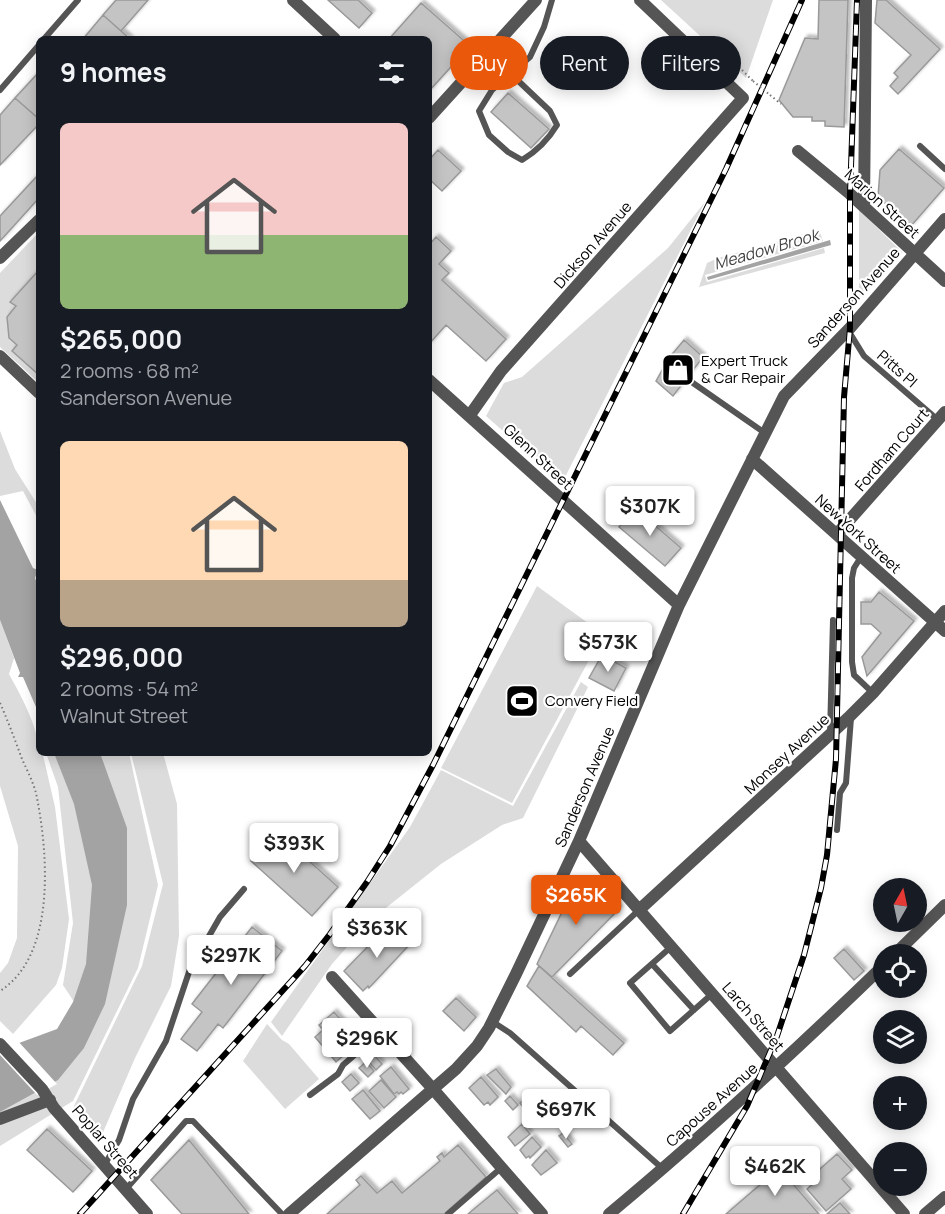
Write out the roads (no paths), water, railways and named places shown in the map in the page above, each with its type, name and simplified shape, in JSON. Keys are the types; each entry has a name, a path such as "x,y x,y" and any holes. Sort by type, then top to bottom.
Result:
{"street":[{"path":"293,0 332,36"},
{"path":"432,115 536,0"},
{"name":"Dickson Avenue","path":"470,415 501,371 743,98 640,0"},
{"path":"864,207 866,0"},
{"name":"Marion Street","path":"798,151 945,281"},
{"name":"Sanderson Avenue","path":"289,1214 469,1056 492,1021 579,840 679,605 784,396 848,330 945,219"},
{"path":"0,258 36,223"},
{"path":"0,356 36,390"},
{"name":"Glenn Street","path":"432,383 679,605"},
{"name":"Fordham Court","path":"837,534 941,416"},
{"name":"New York Street","path":"752,459 945,631"},
{"name":"Monsey Avenue","path":"639,910 851,715 945,611"},
{"name":"Larch Street","path":"579,840 904,1214"},
{"path":"905,944 945,905"},
{"name":"Capouse Avenue","path":"609,1214 663,1169 776,1067 873,975"},
{"path":"332,977 542,1214"},
{"name":"Poplar Street","path":"0,1044 42,1089 59,1113 147,1214"},
{"path":"0,1119 50,1100"},
{"path":"925,1214 945,1197"}],"lane":[{"path":"47,36 78,0"},
{"path":"528,59 544,27 552,0"},
{"path":"0,90 36,48"},
{"path":"511,74 550,111 557,125 550,137 534,153 522,160 508,152 489,135 479,111 492,90 511,74"},
{"path":"920,146 945,170"},
{"name":"Pitts Pl","path":"848,330 864,356 941,416"},
{"path":"693,383 765,433"},
{"path":"861,557 854,568 852,578 852,662 854,675 873,693"},
{"path":"830,734 833,620"},
{"path":"837,830 840,793 846,783 851,715"},
{"path":"105,1164 119,1140 133,1100 166,1041 190,969 220,917 244,889"},
{"path":"570,974 639,910"},
{"path":"671,946 630,983 670,1031 712,994"},
{"path":"652,964 693,1010"},
{"path":"492,1021 519,1041 663,1169"},
{"path":"310,1095 338,1074 343,1065 381,1032"},
{"path":"126,1190 186,1121 193,1121 282,1214"},
{"path":"448,1214 501,1168"}],"railway":[{"path":"80,1214 305,966 367,882 390,846 433,765 726,169 802,0"},
{"path":"683,1214 747,1106 777,1036 804,955 827,855 836,759 844,397 850,328 850,194 857,0"}],"place":[{"name":"Expert Truck & Car Repair","path":"678,370"},
{"name":"Convery Field","path":"522,701"}],"water label":[{"name":"Meadow Brook","path":"766,249"}]}
